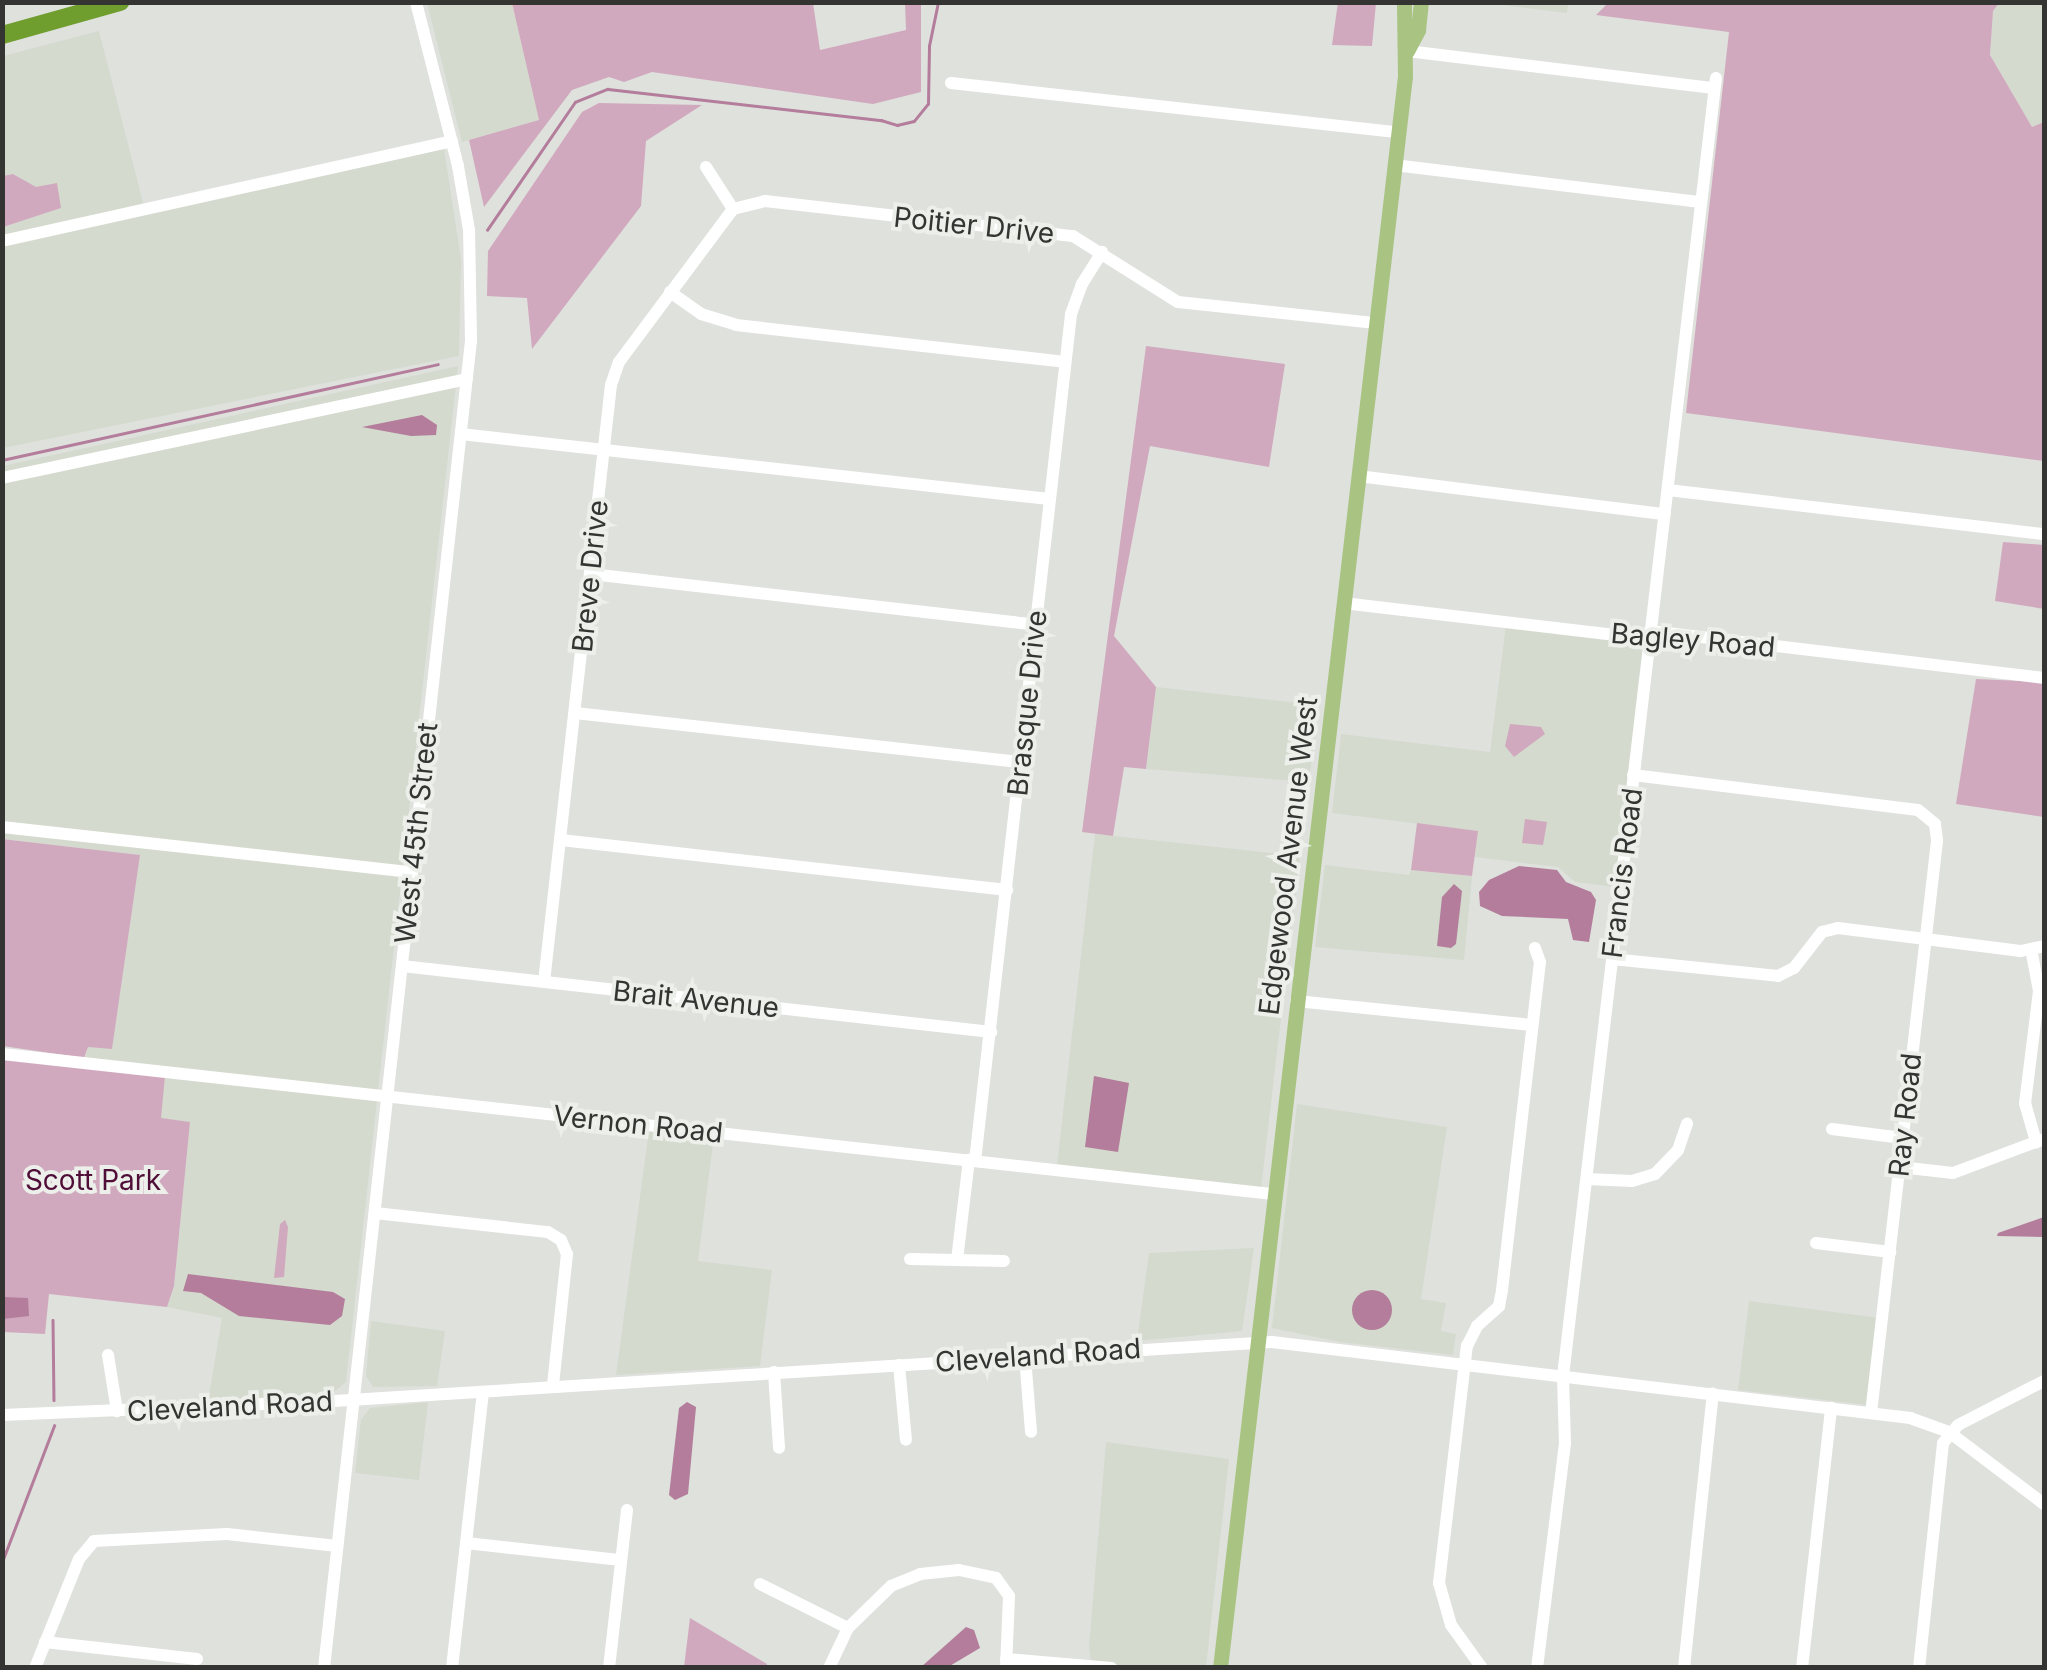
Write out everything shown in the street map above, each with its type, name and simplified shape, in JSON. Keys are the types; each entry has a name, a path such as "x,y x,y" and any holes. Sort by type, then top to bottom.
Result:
{"highway":[{"path":"2,35 120,2"}],"main road":[{"name":"Edgewood Avenue West","path":"1404,2 1401,25 1408,50"},
{"name":"Edgewood Avenue West","path":"1220,1668 1394,165 1408,50 1418,30 1421,2"}],"street":[{"name":"West 45th Street","path":"324,1668 467,379 472,304 470,244 452,140 416,2"},
{"name":"Francis Road","path":"1408,50 1715,83 1563,1376 1565,1444 1537,1668"},
{"path":"950,84 1398,132"},
{"path":"2,240 452,140"},
{"path":"1394,165 1701,202"},
{"path":"706,168 733,209"},
{"name":"Poitier Drive","path":"733,209 765,201 1073,236 1178,302 1376,323"},
{"name":"Breve Drive","path":"544,982 614,373 733,209"},
{"name":"Brasque Drive","path":"957,1260 991,1032 1065,362 1075,299 1102,252"},
{"path":"670,292 701,314 736,325 1065,362"},
{"path":"2,478 467,379"},
{"path":"461,434 1049,499"},
{"path":"1358,476 1665,514"},
{"path":"1668,490 2044,534"},
{"path":"592,574 1036,625"},
{"name":"Bagley Road","path":"1342,602 1650,635 1659,632 2044,678"},
{"path":"575,713 1020,762"},
{"name":"Ray Road","path":"1634,775 1918,810 1932,818 1937,841 1871,1413"},
{"path":"2,827 411,872"},
{"path":"561,840 1006,890"},
{"path":"1612,959 1778,976 1794,968 1816,938 1830,929 2038,948 2039,991 2025,1103 2040,1141 1954,1173 1900,1167"},
{"path":"1482,1668 1452,1625 1439,1583 1464,1365 1470,1338 1498,1306 1502,1290 1540,962 1534,948"},
{"name":"Brait Avenue","path":"402,966 991,1032"},
{"path":"1296,1001 1532,1025"},
{"name":"Vernon Road","path":"2,1054 1273,1194"},
{"path":"1587,1179 1632,1182 1656,1174 1678,1150 1687,1124"},
{"path":"1832,1129 1902,1138"},
{"path":"375,1213 548,1232 561,1240 567,1254 553,1386"},
{"path":"1816,1243 1890,1252"},
{"path":"910,1259 1004,1261"},
{"name":"Cleveland Road","path":"2,1415 352,1400 1256,1342 1910,1418 1948,1432 2044,1504"},
{"path":"108,1355 117,1411"},
{"path":"1025,1357 1031,1432"},
{"path":"900,1365 906,1440"},
{"path":"774,1372 779,1448"},
{"path":"1918,1668 1943,1443 1948,1432 2044,1381"},
{"path":"452,1668 483,1392"},
{"path":"1684,1668 1713,1394"},
{"path":"1802,1668 1830,1408"},
{"path":"609,1668 627,1510"},
{"path":"34,1668 79,1560 89,1544 101,1538 226,1534 337,1546"},
{"path":"466,1543 621,1560"},
{"path":"829,1668 848,1628 864,1608 892,1586 920,1574 959,1570 985,1573 1004,1585 1011,1607 1006,1663 1112,1668"},
{"path":"760,1584 848,1628"},
{"path":"45,1642 197,1660"}],"shaded area":[{"path":"427,3 512,3 539,120 462,142"},
{"path":"1487,3 1568,3 1567,13"},
{"path":"1999,3 2044,3 2044,122 2032,127 1990,55 1993,11"},
{"path":"99,31 146,214 444,149 461,259 459,356 3,448 2,227 61,208 14,174 3,176 3,56"},
{"path":"458,366 346,1382 333,1393 208,1401 222,1318 167,1307 174,1286 190,1122 161,1119 82,1067 88,1047 112,1048 140,855 3,839 3,466"},
{"path":"422,415 437,425 436,435 411,436 362,427"},
{"path":"1506,625 1645,643 1616,887 1575,882 1558,867 1475,857 1477,831 1332,813 1341,734 1490,752"},
{"path":"1156,687 1318,705 1309,782 1146,769"},
{"path":"1095,834 1300,856 1260,1197 1056,1174"},
{"path":"1325,865 1409,875 1411,870 1472,876 1464,960 1315,947"},
{"path":"1519,866 1557,870 1566,882 1591,892 1596,900 1589,942 1573,940 1568,919 1502,916 1480,906 1479,892 1489,880"},
{"path":"1454,884 1462,891 1456,944 1451,948 1437,946 1442,897"},
{"path":"1094,1076 1129,1083 1118,1152 1085,1147"},
{"path":"1297,1104 1447,1127 1421,1299 1446,1303 1441,1331 1456,1334 1453,1355 1340,1342 1272,1328"},
{"path":"649,1130 714,1136 698,1261 772,1270 760,1366 616,1375"},
{"path":"2044,1217 2044,1237 1997,1236 1998,1233"},
{"path":"1254,1248 1242,1331 1137,1341 1149,1253"},
{"path":"188,1274 333,1292 345,1299 342,1316 330,1325 239,1316 201,1293 183,1291"},
{"path":"1372,1290 1386,1296 1392,1310 1386,1324 1372,1330 1358,1324 1352,1310 1358,1296"},
{"path":"3,1297 28,1298 29,1316 3,1319"},
{"path":"1749,1301 1887,1319 1877,1406 1738,1390"},
{"path":"371,1321 445,1331 437,1386 373,1387 366,1376"},
{"path":"428,1402 419,1480 355,1473 361,1420 370,1408"},
{"path":"687,1402 696,1407 688,1494 675,1500 669,1495 679,1408"},
{"path":"1106,1442 1229,1459 1206,1667 1092,1668 1089,1647"},
{"path":"966,1627 974,1630 980,1648 948,1667 921,1667"}],"green space":[{"path":"1338,2 1376,3 1372,46 1332,45"},
{"path":"1609,2 1999,3 1993,11 1990,55 2032,127 2044,122 2044,461 1686,413 1729,32 1596,15"},
{"path":"512,3 813,3 820,50 906,30 905,3 921,3 921,92 873,104 652,72 624,82 609,77 572,90 484,207 469,140 539,120"},
{"path":"599,103 702,105 646,141 641,206 532,349 527,298 487,296 488,251 582,112"},
{"path":"13,174 36,187 57,183 61,208 3,227 3,176"},
{"path":"1146,346 1285,364 1269,467 1150,446 1114,636 1156,687 1146,769 1124,767 1113,836 1082,832"},
{"path":"2003,542 2044,545 2044,609 1995,601"},
{"path":"1976,679 2044,682 2044,817 1956,804"},
{"path":"1510,724 1541,727 1545,734 1514,757 1505,746"},
{"path":"1525,819 1547,822 1543,845 1522,843"},
{"path":"1417,823 1478,831 1472,876 1411,870"},
{"path":"2,839 140,855 112,1049 88,1047 84,1058 3,1046"},
{"name":"Scott Park","path":"3,1058 165,1076 161,1118 190,1122 174,1286 167,1307 49,1294 45,1334 3,1332"},
{"path":"285,1220 288,1227 284,1277 274,1278 280,1224"},
{"path":"690,1618 767,1664 766,1667 684,1667"}],"waterway":[{"path":"487,230 575,102 608,89 897,125 914,121 928,104 929,46 938,2"},
{"path":"2,460 438,364"},
{"path":"53,1320 54,1400"},
{"path":"2,1562 54,1426"}]}
